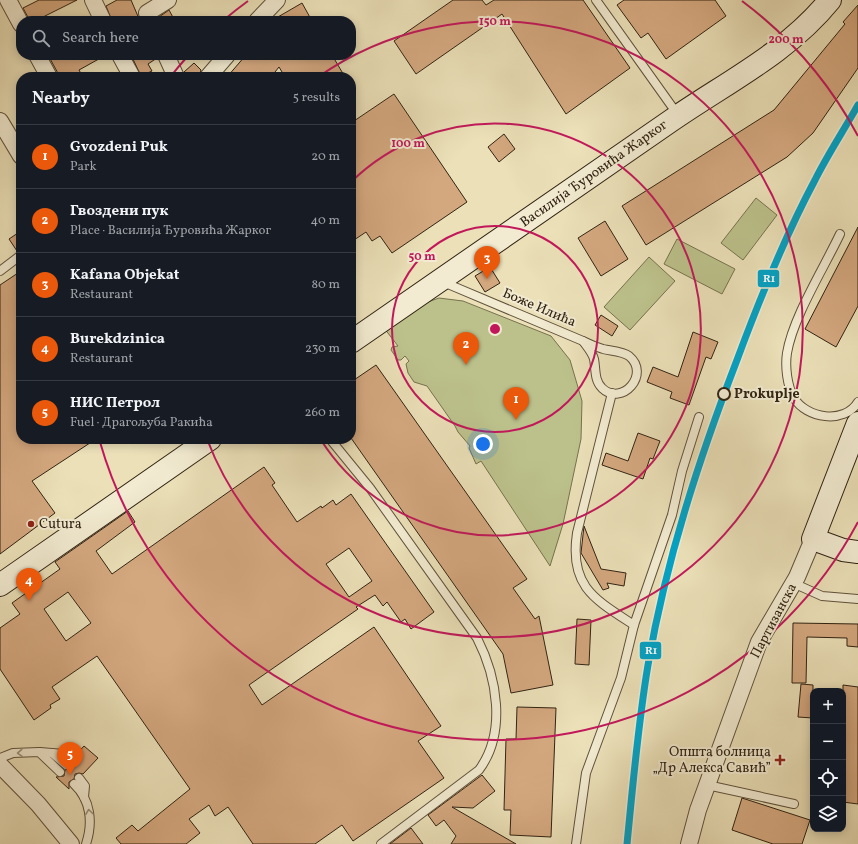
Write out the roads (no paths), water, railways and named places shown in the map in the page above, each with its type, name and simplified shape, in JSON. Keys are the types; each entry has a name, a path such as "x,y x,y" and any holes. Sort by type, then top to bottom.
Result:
{"main road":[{"name":"Василија Ђуровића Жарког","path":"356,339 678,116 764,61 786,45 805,28 830,0"},
{"name":"Партизанска","path":"813,539 858,423"},
{"path":"0,585 201,444"},
{"path":"813,539 843,550 858,552"}],"street":[{"path":"8,0 17,16"},
{"path":"93,0 101,16"},
{"path":"148,16 147,13 168,0"},
{"path":"262,16 277,0"},
{"path":"40,60 46,72"},
{"path":"123,60 129,72"},
{"path":"168,60 174,72"},
{"path":"212,72 223,60"},
{"path":"0,121 16,148"},
{"name":"Партизанска","path":"689,844 707,785 759,642 793,584 813,539"},
{"path":"0,765 38,804 71,844"}],"lane":[{"path":"596,0 678,116"},
{"path":"840,234 795,325 787,353 786,371 793,396 798,404 811,413 836,416 847,413 858,402"},
{"path":"0,271 16,259"},
{"name":"Боже Илића","path":"440,280 602,349 622,352 633,361 637,374 635,381 626,391 612,393 606,391 598,381 594,359 591,351 583,341"},
{"path":"612,393 577,533 575,563 580,578 590,592 607,608 634,625"},
{"path":"576,844 586,773 621,678 634,625 672,515 699,417"},
{"path":"334,444 370,488 477,638 486,655 496,696 493,740 489,752 479,770 381,844"},
{"path":"793,584 822,596 858,599"},
{"path":"0,758 13,753 39,752 62,754 66,766 39,752"},
{"path":"84,798 85,786 79,778 81,791 84,798 88,805 90,814 86,844"},
{"path":"707,785 794,804"}],"place":[{"name":"Kafana Objekat","path":"487,279"},
{"name":"Гвоздени пук","path":"466,365"},
{"name":"Prokuplje","path":"724,394"},
{"name":"Gvozdeni Puk","path":"516,420"},
{"name":"Cutura","path":"31,524"},
{"name":"Burekdzinica","path":"29,601"},
{"name":"Општа болница „Др Алекса Савић”","path":"780,760"},
{"name":"НИС Петрол","path":"70,775"}]}
